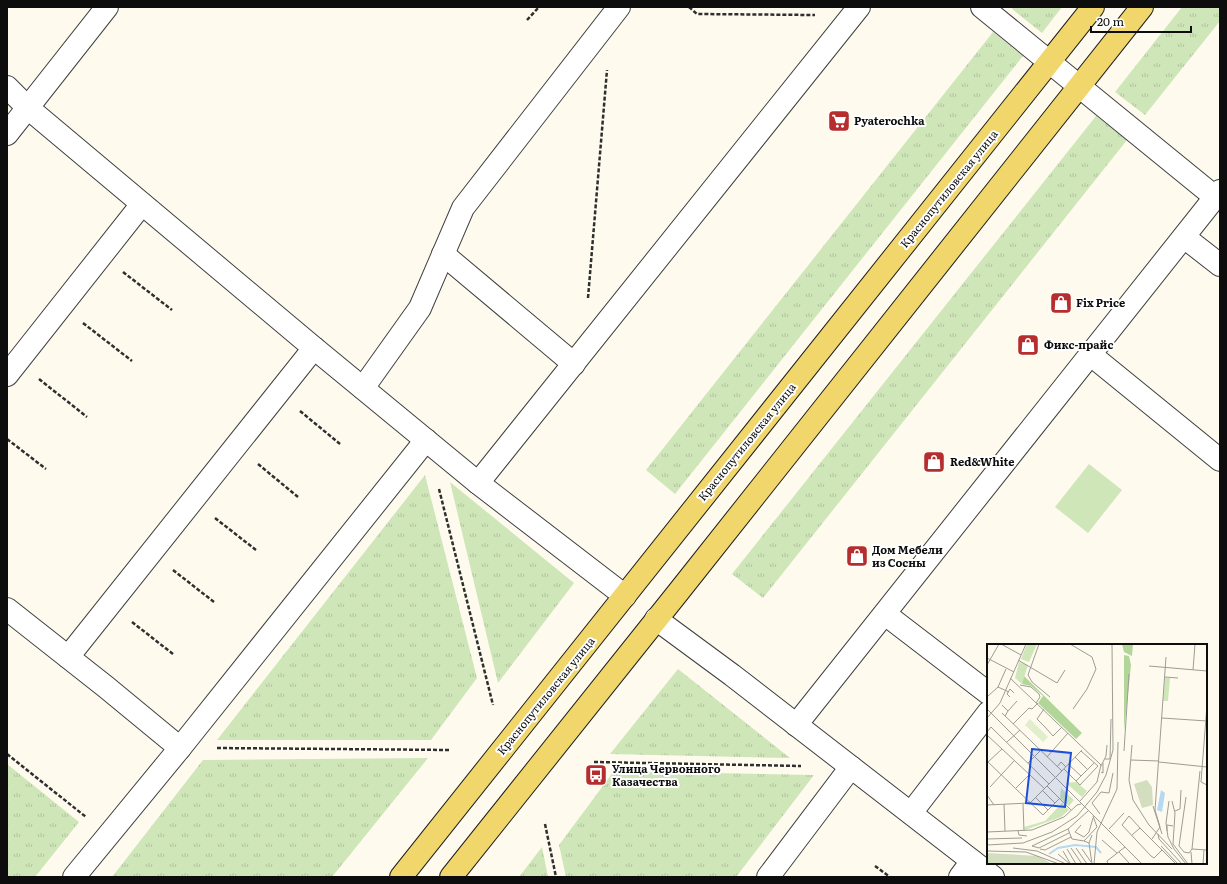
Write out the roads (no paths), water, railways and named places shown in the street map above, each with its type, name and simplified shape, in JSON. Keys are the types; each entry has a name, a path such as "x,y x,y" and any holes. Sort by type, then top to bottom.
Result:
{"main road":[{"name":"Краснопутиловская улица","path":"401,877 1093,7"},
{"path":"451,877 1142,7"}],"lane":[{"path":"7,134 107,7"},
{"path":"363,388 420,308 463,208 619,7"},
{"path":"796,725 1218,194 982,7"},
{"path":"478,483 855,12"},
{"path":"7,87 28,108 314,348 478,483 625,596"},
{"path":"12,368 142,204"},
{"path":"1184,237 1220,265"},
{"path":"443,254 574,364"},
{"path":"68,657 314,348"},
{"path":"1091,355 1220,460"},
{"path":"74,877 180,748 426,440"},
{"path":"7,609 106,687 180,748"},
{"path":"885,614 987,692"},
{"path":"656,619 732,675 911,813 966,869 993,877"},
{"path":"911,813 987,714"},
{"path":"768,877 851,767"}],"place":[{"name":"Pyaterochka","path":"839,121"},
{"name":"Fix Price","path":"1061,303"},
{"name":"Фикс-прайс","path":"1028,345"},
{"name":"Red&White","path":"934,462"},
{"name":"Дом Мебели из Сосны","path":"857,556"},
{"name":"Улица Червонного Казачества","path":"596,775"}]}
